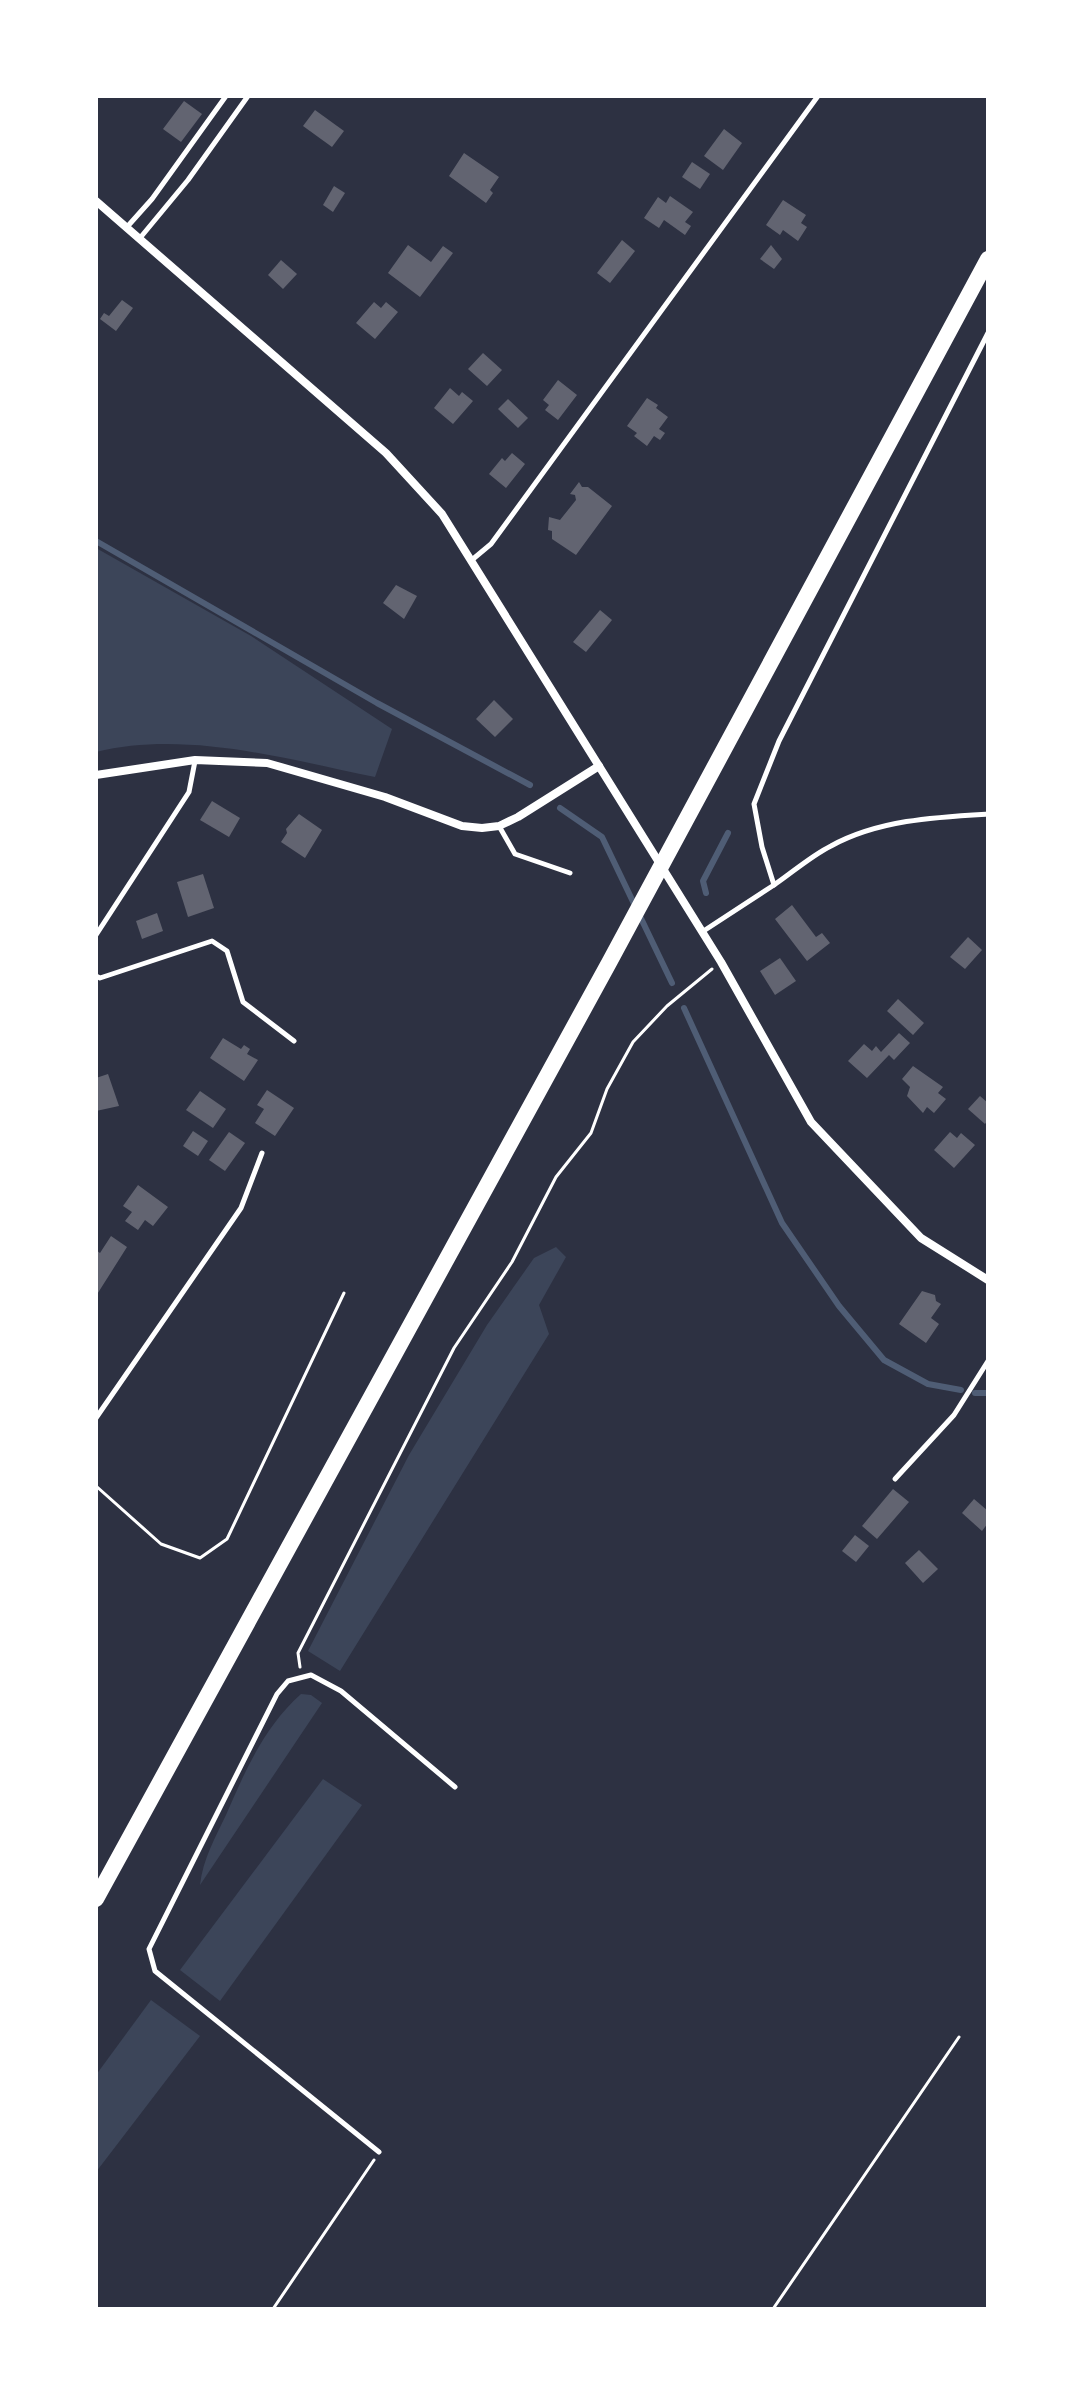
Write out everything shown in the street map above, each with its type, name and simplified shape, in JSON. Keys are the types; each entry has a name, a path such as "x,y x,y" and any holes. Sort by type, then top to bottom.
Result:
{"main road":[{"path":"96,1899 610,961 988,259"}],"street":[{"path":"96,201 386,453 442,514 473,559 721,962 811,1122 921,1238 988,1280"},
{"path":"96,775 195,760 267,763 385,797 462,826 499,826 599,766"}],"lane":[{"path":"127,227 152,199 226,96"},
{"path":"140,238 188,180 248,96"},
{"path":"473,559 491,544 818,96"},
{"path":"774,885 762,847 754,804 779,741 988,333"},
{"path":"96,935 189,792 195,760"},
{"path":"702,932 831,846 870,830 936,817 988,814"},
{"path":"499,826 515,854 570,873"},
{"path":"96,976 100,978 212,941 227,951 243,1002 294,1041"},
{"path":"96,1418 241,1208 262,1153"},
{"path":"895,1479 954,1415 988,1361"},
{"path":"379,2152 155,1971 149,1949 277,1694 288,1681 302,1675 321,1679 341,1691 455,1787"}],"path":[{"path":"302,1675 298,1653 454,1348 512,1262 556,1177 591,1133 607,1089 633,1042 667,1006 721,962"},
{"path":"96,1486 161,1544 200,1558 227,1539 344,1293"},
{"path":"773,2309 959,2037"},
{"path":"273,2309 379,2152"}],"shaded area":[{"path":"96,548 251,636 392,729 375,777 271,755 200,745 130,746 96,752"},
{"path":"556,1247 566,1257 539,1305 549,1334 340,1671 308,1651 409,1455 487,1325 534,1258"},
{"path":"301,1694 311,1695 322,1703 200,1885 210,1849 248,1766 276,1721"},
{"path":"323,1779 362,1805 220,2001 180,1970"},
{"path":"151,2000 200,2036 96,2172 96,2075"}],"building":[{"path":"184,101 202,114 181,142 163,129"},
{"path":"315,110 344,131 332,147 303,126"},
{"path":"724,129 742,143 723,170 704,156"},
{"path":"464,153 499,177 486,203 449,176"},
{"path":"692,162 710,174 700,189 682,177"},
{"path":"334,186 345,193 333,212 323,205"},
{"path":"670,196 693,212 685,222 691,226 685,235 664,220 659,228 644,218 658,197 666,203"},
{"path":"783,200 806,215 801,223 807,227 798,241 783,230 780,235 766,225"},
{"path":"622,240 635,251 610,283 597,273"},
{"path":"408,245 431,262 443,246 453,253 420,297 388,273"},
{"path":"771,245 782,259 774,269 760,259"},
{"path":"281,260 297,274 283,289 268,275"},
{"path":"122,300 133,308 116,331 100,319 104,313 109,316"},
{"path":"374,302 381,308 386,302 398,312 375,339 356,323"},
{"path":"483,353 502,370 487,386 468,369"},
{"path":"558,380 577,395 558,420 545,410 549,405 543,400"},
{"path":"450,388 459,396 462,392 473,401 453,424 434,408"},
{"path":"647,398 668,417 659,429 665,433 660,440 654,436 647,446 627,426"},
{"path":"508,399 528,418 518,428 498,409"},
{"path":"512,453 525,464 506,488 489,474 502,458 505,461"},
{"path":"579,482 612,506 576,555 552,539 552,531 548,530 549,517 560,520 576,500 575,495 570,494"},
{"path":"396,585 417,596 404,619 383,603"},
{"path":"600,610 612,620 586,652 573,642"},
{"path":"494,700 513,719 495,737 476,719"},
{"path":"212,801 240,818 229,837 200,820"},
{"path":"299,814 322,830 305,858 281,842 286,829"},
{"path":"203,874 214,908 188,917 177,882"},
{"path":"792,905 816,937 822,933 830,943 807,961 775,919"},
{"path":"157,913 163,931 142,939 136,921"},
{"path":"968,937 982,950 965,969 950,957"},
{"path":"780,958 796,981 775,995 760,971"},
{"path":"898,999 924,1023 913,1035 887,1011"},
{"path":"899,1033 910,1043 894,1060 889,1055 867,1078 848,1061 864,1044 872,1051 876,1046 881,1052"},
{"path":"223,1038 241,1049 244,1045 250,1049 247,1054 258,1060 244,1081 210,1058"},
{"path":"913,1066 943,1087 938,1093 946,1099 934,1113 927,1107 923,1113 907,1096 910,1087 902,1079"},
{"path":"108,1074 119,1106 96,1111 96,1078"},
{"path":"267,1090 294,1108 275,1136 255,1123 264,1109 257,1105"},
{"path":"200,1091 226,1109 213,1128 186,1110"},
{"path":"980,1096 988,1103 988,1120 985,1124 968,1109"},
{"path":"193,1131 208,1141 198,1156 183,1146"},
{"path":"229,1132 245,1143 225,1171 209,1160"},
{"path":"950,1132 957,1138 961,1133 975,1145 954,1168 934,1150"},
{"path":"138,1185 168,1207 153,1226 145,1220 138,1230 125,1221 132,1212 123,1206"},
{"path":"111,1236 127,1247 96,1296 96,1250 100,1253"},
{"path":"922,1291 935,1295 936,1301 941,1304 931,1318 939,1324 926,1343 899,1324"},
{"path":"893,1489 909,1502 877,1539 862,1526"},
{"path":"974,1499 988,1511 988,1523 982,1531 962,1513"},
{"path":"855,1535 869,1546 856,1562 842,1551"},
{"path":"919,1550 938,1569 923,1583 905,1563"}],"waterway":[{"path":"96,541 377,703 530,785"},
{"path":"560,808 602,837 672,983"},
{"path":"706,893 703,881 728,833"},
{"path":"684,1008 782,1223 839,1306 884,1360 928,1384 961,1390"},
{"path":"975,1393 988,1393"}]}
